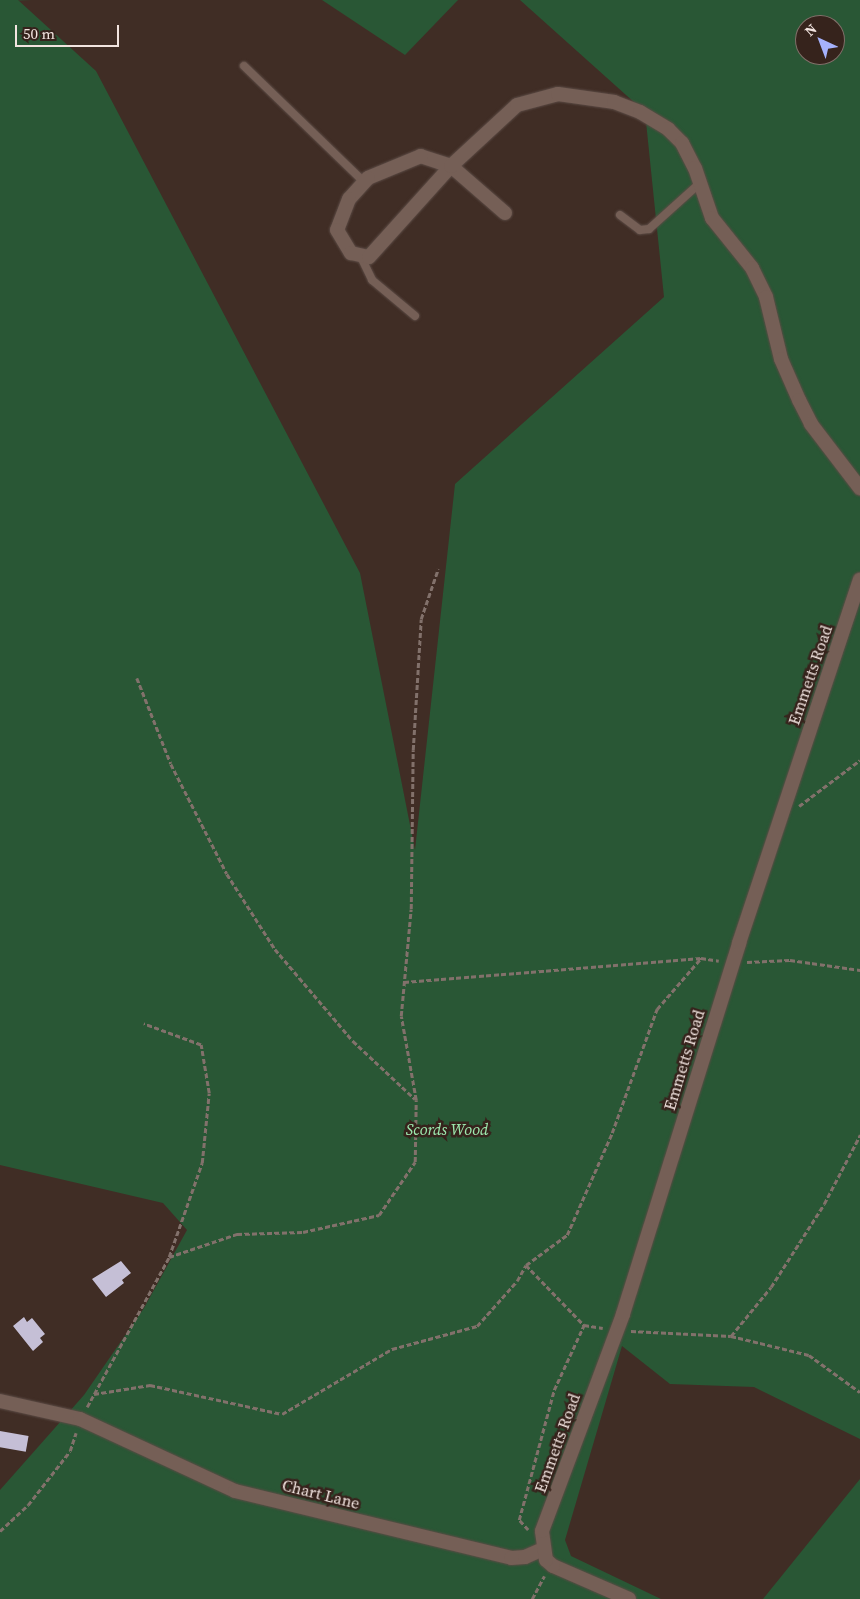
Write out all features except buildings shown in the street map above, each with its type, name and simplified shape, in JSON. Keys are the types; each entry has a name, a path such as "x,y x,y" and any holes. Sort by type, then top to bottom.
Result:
{"street":[{"path":"505,213 451,166 421,156 392,166 364,182 349,199 337,230 351,253 369,257 451,166 517,106 558,94 614,102 640,112 668,129 682,143 700,183 712,218 752,268 766,297 781,359 811,424 860,488"},
{"name":"Emmetts Road","path":"543,1549 542,1531 618,1330 732,963 860,580"},
{"name":"Chart Lane","path":"0,1401 80,1419 235,1491 511,1558 525,1557 543,1549"},
{"path":"543,1549 553,1566 629,1599"}],"lane":[{"path":"244,66 364,182"},
{"path":"620,215 640,230 649,229 700,183"},
{"path":"360,255 372,280 415,316"}],"path":[{"path":"169,1257 237,1234 303,1232 379,1215 415,1162 416,1100 401,1016 411,909 413,750 421,619 438,569"},
{"path":"137,678 175,772 227,874 275,949 353,1041 416,1100"},
{"path":"780,820 860,760"},
{"path":"404,982 701,958 732,963 790,960 860,970"},
{"path":"144,1024 201,1045 209,1092 202,1163 169,1257 94,1394 150,1386 282,1414 392,1349 477,1326 517,1281 526,1264 568,1235 612,1133 657,1009 701,958"},
{"path":"732,1336 771,1287 814,1220 860,1135"},
{"path":"526,1264 584,1325 618,1330 732,1336 770,1345 809,1355 860,1392"},
{"path":"543,1549 519,1520 554,1390 584,1325"},
{"path":"0,1531 28,1505 70,1451 80,1419"},
{"path":"532,1599 546,1570"}],"green space":[{"name":"Scords Wood","path":"0,0 18,0 96,71 360,573 415,850 455,484 664,297 645,112 520,0 860,0 860,1439 754,1387 670,1384 622,1346 565,1540 571,1556 661,1599 0,1599 0,1490 84,1395 144,1308 187,1230 163,1203 0,1165"},
{"path":"322,0 458,0 405,55"},
{"path":"860,1479 860,1599 763,1599"}]}
